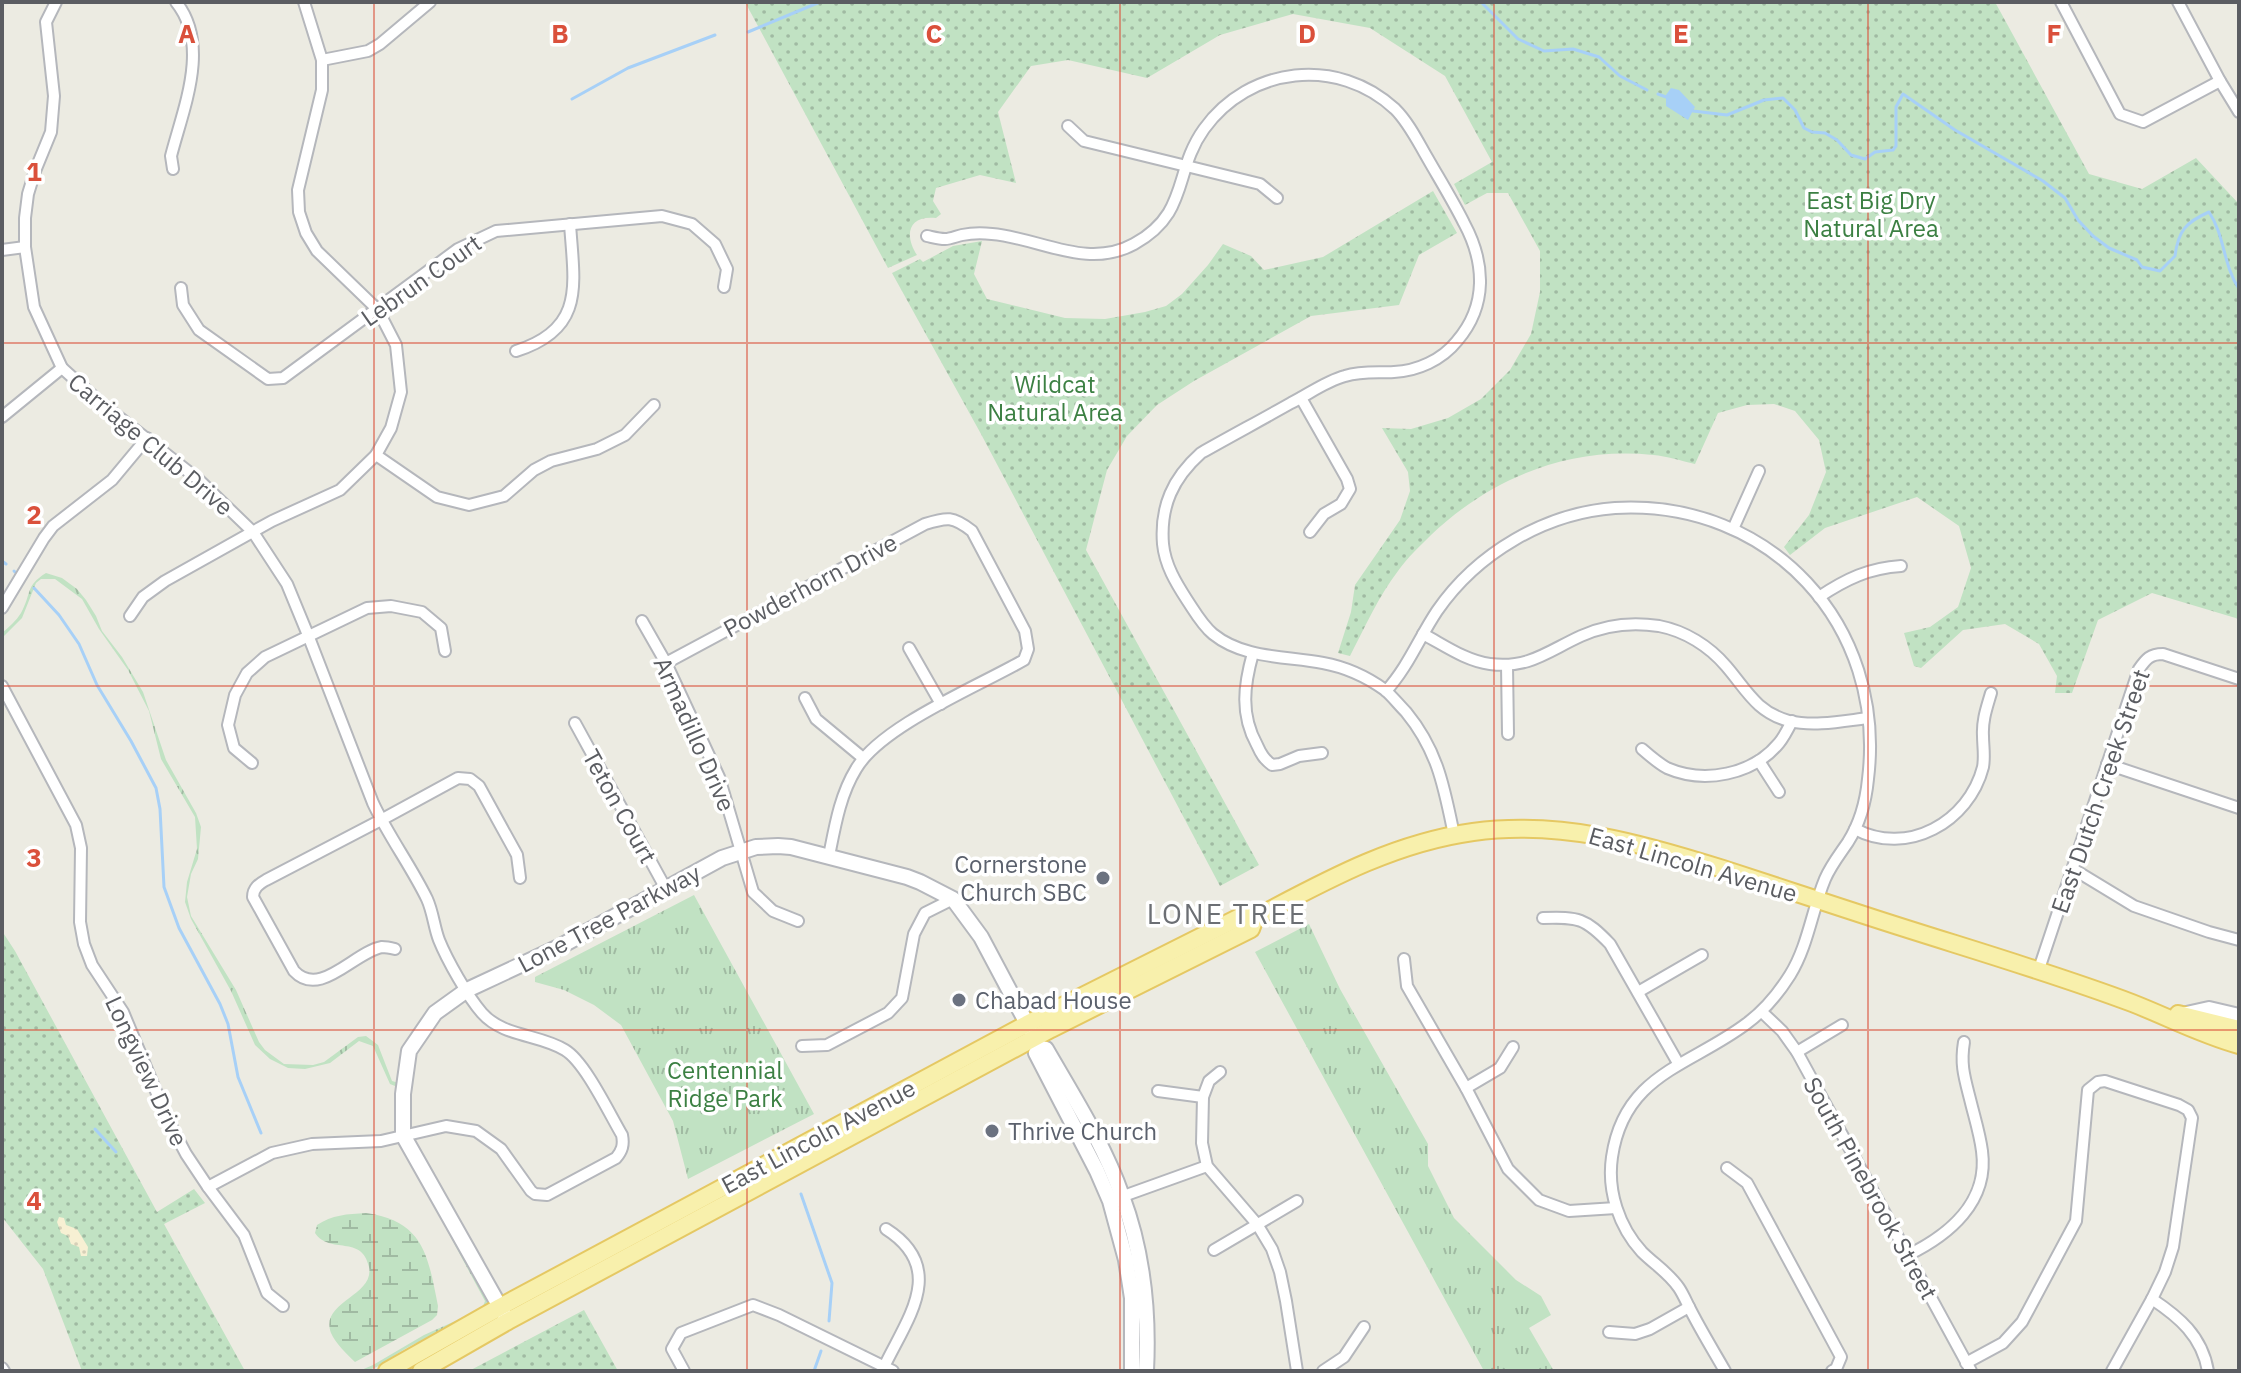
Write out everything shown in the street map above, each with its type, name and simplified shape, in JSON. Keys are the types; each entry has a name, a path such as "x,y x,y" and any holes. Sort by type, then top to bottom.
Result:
{"main road":[{"name":"East Lincoln Avenue","path":"387,1371 504,1314 1033,1037 1251,929 1255,918 1364,862 1454,835 1523,828 1585,832 1675,854 2132,1003 2239,1045"},
{"name":"East Lincoln Avenue","path":"2132,1003 2239,1029"},
{"name":"East Lincoln Avenue","path":"421,1371 504,1314"}],"street":[{"name":"Carriage Club Drive","path":"56,2 46,22 54,111 51,132 28,194 25,247 34,307 62,368 101,403 199,480 253,532 287,584 381,820 428,901 439,940 467,990 484,1015 506,1030 546,1040 568,1051 587,1074 622,1135 623,1148 616,1158 540,1196 531,1191 501,1149 476,1131 446,1126 403,1135"},
{"path":"173,169 171,156 191,77 193,42 183,11 176,2"},
{"path":"130,616 143,597 165,581 272,521 340,490 376,455 391,428 401,392 396,345 378,310 317,251 306,233 299,212 298,190 322,90 322,60 304,2"},
{"path":"322,60 368,51 430,2"},
{"path":"2061,2 2120,114 2143,122 2220,81"},
{"path":"2178,2 2239,112"},
{"path":"927,236 945,239 977,233 994,234 1083,254 1117,252 1159,226 1177,199 1196,141 1205,127 1250,87 1292,74 1332,76 1367,89 1396,111 1416,138 1476,249 1481,282 1467,329 1445,354 1430,363 1413,369 1345,376 1201,453 1186,466 1168,497 1163,515 1164,549 1169,566 1199,620 1224,642 1253,653 1326,663 1345,669 1386,691 1416,724 1435,756 1454,835"},
{"path":"1068,126 1084,141 1260,184 1277,198"},
{"name":"Lebrun Court","path":"181,288 183,305 199,330 268,379 283,378 458,249 496,231 662,216 692,224 715,244 727,269 724,287"},
{"path":"516,351 538,345 551,335 568,313 574,285 570,224"},
{"path":"2,250 25,247"},
{"path":"2,417 62,368"},
{"path":"1301,398 1350,489 1341,504 1324,514 1310,532"},
{"path":"376,455 437,497 469,505 504,496 534,470 551,461 597,449 625,435 654,405"},
{"path":"2,608 53,526 112,480 147,438"},
{"path":"1733,529 1759,471"},
{"path":"1386,691 1406,665 1438,610 1474,568 1521,535 1549,522 1610,509 1642,507 1672,510 1733,529 1779,557 1802,577 1841,629 1864,683 1868,718 1868,780 1855,829 1833,862 1792,971 1762,1012 1744,1026 1678,1063 1644,1090 1621,1124 1611,1160 1616,1208 1633,1240 1681,1290 1725,1371"},
{"name":"Powderhorn Drive","path":"666,663 925,524 943,518 958,520 972,531 1025,631 1028,649 1024,660 941,704"},
{"path":"1819,597 1852,576 1901,566"},
{"path":"252,763 234,748 228,725 235,695 247,673 265,657 367,608 391,606 422,612 441,628 445,651"},
{"name":"Armadillo Drive","path":"642,621 666,663 719,777 753,892 773,911 798,921"},
{"path":"1423,634 1474,660 1507,665 1543,657 1601,628 1659,626 1690,636 1705,646 1728,668 1748,696 1775,716 1823,724 1868,718"},
{"path":"829,856 842,797 863,758 888,736 941,704 909,648"},
{"path":"1253,653 1244,704 1250,733 1264,759 1272,765 1299,756 1322,753"},
{"name":"East Dutch Creek Street","path":"2038,972 2139,669 2146,659 2163,654 2239,679"},
{"path":"1507,665 1508,734"},
{"name":"Longview Drive","path":"2,686 76,825 81,848 80,922 92,965 123,1012 168,1120 186,1154 244,1235 267,1293 283,1306"},
{"path":"1855,829 1889,840 1914,837 1938,827 1960,810 1974,790 1983,767 1983,718 1991,693"},
{"path":"805,698 816,719 863,758"},
{"path":"1642,749 1667,768 1697,776 1729,774 1759,761 1778,744 1792,721"},
{"name":"Teton Court","path":"575,723 666,889"},
{"path":"1759,761 1779,792"},
{"path":"2107,764 2239,808"},
{"path":"395,949 381,947 324,977 303,979 294,971 253,897 253,891 266,880 458,778 470,779 479,786 517,855 520,878"},
{"name":"Lone Tree Parkway","path":"504,1314 403,1135 403,1094 409,1051 435,1013 467,990 559,947 722,858 742,850 778,846 829,856 920,882 953,899 981,937 1097,1171 1116,1198 1139,1257 1145,1297 1146,1371"},
{"path":"2073,869 2134,906 2239,940"},
{"path":"802,1046 827,1045 888,1013 902,998 914,934 925,913 953,899"},
{"path":"1543,918 1574,917 1596,930 1610,944 1678,1063"},
{"path":"1638,992 1702,955"},
{"path":"1404,959 1407,986 1508,1169 1539,1200 1569,1211 1616,1208"},
{"path":"2182,1015 2209,1009 2239,1016"},
{"name":"South Pinebrook Street","path":"1762,1012 1782,1031 1797,1052 1969,1367"},
{"path":"1797,1052 1842,1025"},
{"path":"1908,1255 1943,1236 1955,1225 1975,1198 1981,1182 1983,1152 1961,1061 1964,1042"},
{"path":"1466,1088 1500,1068 1513,1047"},
{"path":"1220,1072 1209,1081 1203,1097 1202,1143 1207,1166 1257,1224 1272,1249 1280,1272 1297,1371"},
{"path":"1969,1367 2003,1343 2022,1322 2076,1221 2088,1090 2105,1081 2179,1105 2188,1110 2192,1118 2173,1247 2152,1299 2112,1371"},
{"path":"1158,1091 1203,1097"},
{"path":"208,1187 272,1153 312,1144 381,1141 403,1135"},
{"path":"1116,1198 1207,1166"},
{"path":"1727,1168 1747,1183 1841,1357 1832,1371"},
{"name":"Lone Tree Parkway","path":"1116,1198 1132,1298 1132,1371"},
{"path":"1214,1250 1297,1201"},
{"path":"684,1371 672,1349 681,1333 753,1305 887,1369 914,1310 919,1273 917,1261 898,1237 886,1229"},
{"path":"2152,1299 2173,1313 2192,1332 2208,1371"},
{"path":"1609,1332 1635,1334 1689,1307"},
{"path":"1323,1371 1344,1357 1364,1327"}],"green space":[{"name":"East Big Dry Natural Area","path":"745,2 1995,2 2089,174 2142,189 2196,158 2239,204 2239,619 2152,593 2098,620 2072,693 2055,693 2057,676 2039,644 2005,624 1963,630 1921,668 1914,666 1904,633 1930,627 1958,607 1971,568 1959,526 1917,497 1825,528 1790,555 1784,547 1809,515 1826,472 1819,440 1795,411 1774,404 1747,405 1718,413 1695,464 1653,455 1591,456 1533,470 1479,497 1454,515 1409,557 1384,591 1350,656 1338,653 1351,612 1355,585 1400,520 1410,491 1408,472 1382,428 1411,429 1448,418 1481,399 1510,370 1531,334 1540,292 1540,251 1508,193 1487,193 1465,205 1454,184 1492,162 1445,76 1370,28 1293,14 1220,35 1147,78 1068,60 1031,66 998,112 1016,183 980,175 936,188 933,201 941,214 936,218 919,220 911,228 911,240 917,255 888,268"},
{"name":"Wildcat Natural Area","path":"1433,191 1457,233 1419,255 1399,305 1311,316 1194,381 1157,405 1127,436 1107,470 1086,550 1259,865 1220,886 981,434 892,273 920,259 923,262 953,246 982,241 974,274 987,299 1065,318 1105,319 1166,306 1182,294 1223,244 1251,256 1264,270 1323,257"},
{"path":"46,573 62,578 86,600 102,631 143,692 166,760 201,827 198,859 191,874 187,897 191,916 236,990 259,1042 284,1064 313,1065 324,1062 358,1037 366,1036 378,1045 392,1081 399,1083 399,1123 489,1299 489,1304 469,1321 413,1345 372,1369 359,1371 424,1335 482,1309 485,1301 407,1156 396,1121 395,1086 390,1084 373,1046 359,1041 330,1063 305,1069 288,1068 270,1059 255,1045 231,991 191,919 185,902 187,882 197,849 195,817 161,759 149,711 128,670 99,629 82,599 55,579 41,579 36,583 22,618 2,638 2,633 21,613 32,586"},
{"name":"Centennial Ridge Park","path":"694,895 814,1114 688,1179 673,1121 621,1025 594,1005 564,990 535,982 535,977"},
{"path":"1309,924 1340,989 1428,1144 1428,1166 1454,1218 1516,1280 1541,1296 1551,1315 1529,1328 1554,1371 1484,1371 1255,952"},
{"path":"2,931 157,1212 194,1189 205,1203 164,1224 245,1371 82,1371 43,1269 2,1217"},
{"path":"366,1213 385,1217 412,1233 426,1257 438,1306 437,1315 432,1320 355,1362 333,1337 329,1322 339,1306 364,1285 369,1277 369,1267 360,1251 329,1243 315,1233 317,1225 328,1219"},
{"path":"584,1310 618,1371 469,1371"}],"sand":[{"path":"59,1217 64,1218 66,1225 77,1229 88,1247 87,1256 81,1256 79,1247 71,1244 68,1236 61,1233 57,1222"}],"water":[{"path":"1671,88 1679,90 1695,107 1688,120 1666,106 1666,95"}],"waterway":[{"path":"748,32 820,2"},
{"path":"1481,2 1518,39 1544,51 1573,49 1599,57 1620,76 1647,90"},
{"path":"572,99 628,68 715,35"},
{"path":"1658,94 1666,97"},
{"path":"1693,111 1727,115 1764,100 1783,98 1795,110 1804,128 1825,133 1837,140 1851,155 1865,159 1875,152 1893,150 1896,146 1896,107 1903,94 1955,130 2043,181 2065,198 2078,220 2093,236 2109,248 2137,260 2142,267 2160,271 2175,256 2184,228 2209,212 2239,289"},
{"path":"2,561 6,564"},
{"path":"34,588 59,615 79,644 97,685 156,788 164,887 179,928 228,1024 238,1077 261,1133"},
{"path":"95,1129 116,1152"},
{"path":"801,1194 832,1283 829,1321"},
{"path":"814,1371 821,1351"}],"place":[{"name":"Cornerstone Church SBC","path":"1103,878"},
{"name":"Chabad House","path":"959,1000"},
{"name":"Thrive Church","path":"992,1131"}],"district":[{"name":"LONE TREE","path":"1227,913"}]}
